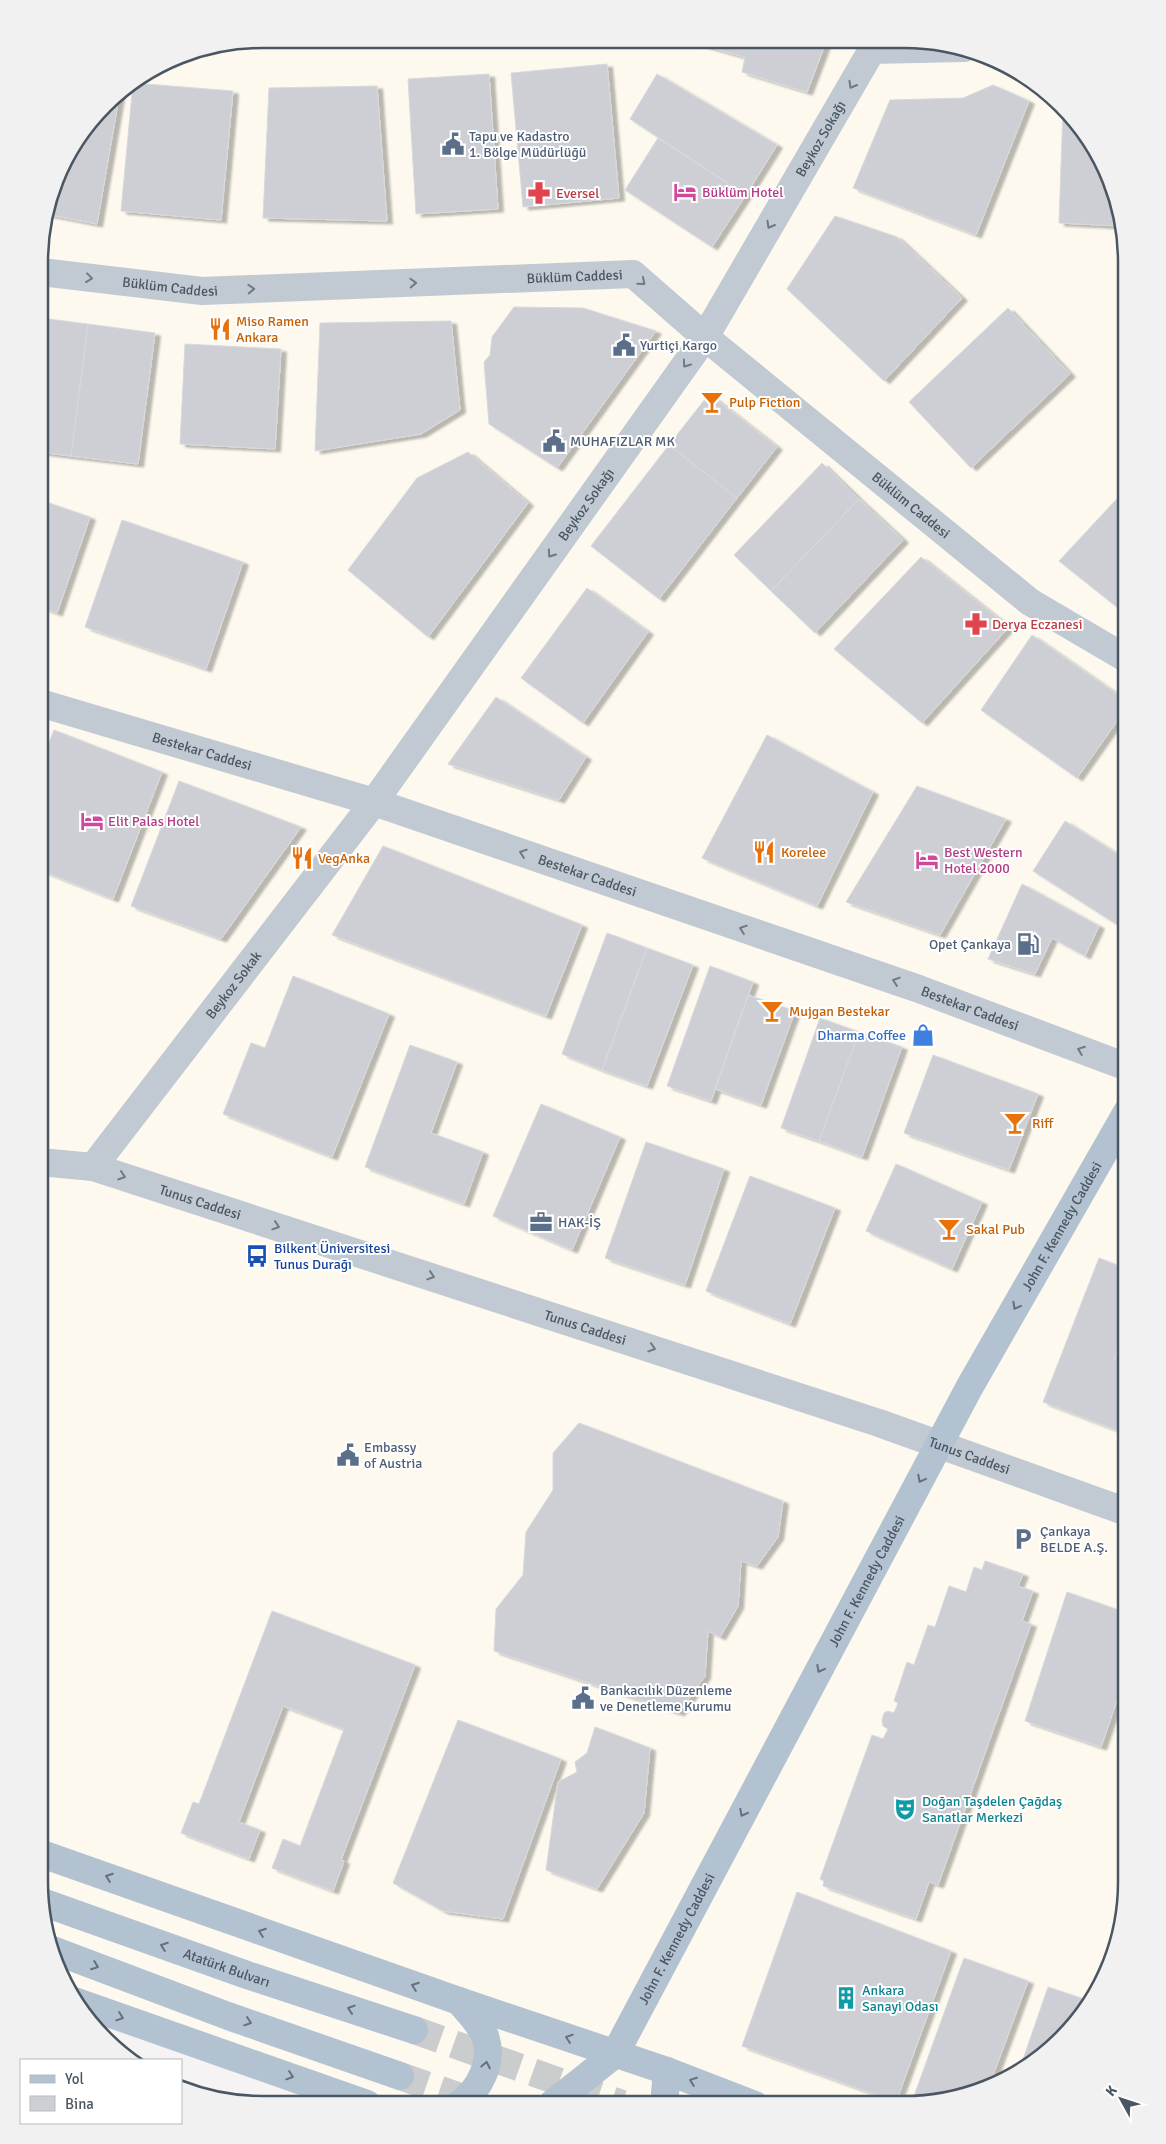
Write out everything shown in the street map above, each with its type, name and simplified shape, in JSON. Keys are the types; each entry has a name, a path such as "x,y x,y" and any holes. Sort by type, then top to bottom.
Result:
{"main road":[{"name":"John F. Kennedy Caddesi","path":"615,2054 968,1388 1118,1128"},
{"path":"48,1855 459,2001 667,2071 734,2097"},
{"name":"Atatürk Bulvarı","path":"49,1904 247,1975 414,2030"},
{"path":"60,1953 228,2016 400,2076"},
{"path":"459,2001 485,2036 487,2062 477,2085 469,2097"},
{"path":"87,2006 347,2097"},
{"path":"561,2097 615,2054"},
{"path":"665,2097 667,2071"}],"street":[{"name":"Beykoz Sokağı","path":"374,802 705,337 873,48"},
{"name":"Büklüm Caddesi","path":"48,273 202,291 633,274 705,337 1030,602 1118,654"},
{"name":"Bestekar Caddesi","path":"48,705 374,802 919,989 1118,1065"},
{"name":"Beykoz Sokak","path":"93,1167 374,802"},
{"name":"Tunus Caddesi","path":"48,1163 93,1167 940,1444 1118,1509"}],"shaded area":[{"path":"918,48 960,55 986,64 1011,76 1035,92 1065,120 1090,155 1102,180 1111,206 1117,234 1118,1896 1111,1938 1102,1964 1090,1989 1074,2013 1046,2043 1011,2068 986,2080 960,2089 932,2095 904,2097 347,2097 87,2006 76,1989 64,1964 55,1938 49,1910 48,248 55,206 64,180 76,155 92,131 120,101 155,76 180,64 206,55 234,49"}],"building":[{"path":"713,48 824,48 807,92 742,72 745,57"},
{"path":"607,64 619,198 523,207 511,73"},
{"name":"Tapu ve Kadastro 1. Bölge Müdürlüğü","path":"489,74 498,209 416,214 408,79"},
{"path":"657,74 777,145 746,195 630,119"},
{"path":"143,84 233,91 221,220 121,211 132,91"},
{"path":"993,85 1029,101 976,235 853,188 890,100 963,98"},
{"path":"377,86 387,221 263,218 269,88"},
{"path":"118,103 97,224 53,215 59,193 76,155 92,131"},
{"path":"1063,117 1074,131 1096,167 1107,193 1115,226 1059,223"},
{"name":"Büklüm Hotel","path":"658,138 746,195 712,247 625,190"},
{"path":"835,216 897,237 962,298 884,381 787,289"},
{"path":"514,307 583,308 656,331 557,468 489,424 484,362 490,355 492,337"},
{"path":"1008,308 1070,374 971,468 909,402"},
{"path":"48,319 88,324 71,456 48,453"},
{"path":"451,321 460,410 421,434 315,451 320,323"},
{"path":"88,324 155,333 138,464 71,456"},
{"path":"185,344 281,349 275,449 180,444"},
{"path":"709,394 777,447 737,498 669,445"},
{"path":"669,445 737,498 659,599 591,546"},
{"path":"468,452 528,503 428,637 348,570 417,478"},
{"path":"822,463 859,499 771,591 734,555"},
{"path":"1118,498 1118,608 1059,561"},
{"path":"859,499 903,540 815,633 771,591"},
{"path":"48,503 90,517 57,613 48,610"},
{"path":"122,520 243,562 206,669 85,627"},
{"path":"921,557 1009,627 922,723 834,649"},
{"path":"587,588 648,632 583,723 521,678"},
{"path":"1032,635 1118,695 1118,720 1077,778 981,710"},
{"path":"496,697 586,757 559,800 448,764"},
{"name":"Elit Palas Hotel","path":"54,730 162,772 113,899 48,873 48,745"},
{"path":"767,735 873,792 817,906 702,858"},
{"path":"179,781 301,827 221,939 131,906"},
{"name":"Best Western Hotel 2000","path":"917,786 1006,819 940,935 846,902"},
{"path":"1065,821 1118,854 1118,925 1033,871"},
{"path":"383,846 582,925 546,1016 332,935"},
{"path":"1022,884 1099,926 1085,956 1052,938 1035,974 988,959"},
{"path":"607,933 647,948 602,1070 562,1054"},
{"path":"647,948 693,965 647,1086 602,1070"},
{"path":"710,966 753,982 711,1101 667,1086"},
{"path":"293,976 389,1014 332,1157 223,1114 251,1043 265,1048"},
{"path":"748,995 795,1011 761,1105 715,1089"},
{"path":"820,1018 859,1032 819,1141 781,1128"},
{"path":"859,1032 902,1047 862,1157 819,1141"},
{"path":"410,1045 457,1062 431,1133 483,1152 464,1204 365,1167"},
{"path":"933,1055 1038,1094 1009,1170 904,1133"},
{"path":"541,1104 620,1137 572,1250 493,1216"},
{"path":"646,1142 724,1169 685,1285 605,1258"},
{"path":"896,1164 982,1202 952,1269 866,1231"},
{"path":"750,1176 835,1208 790,1324 706,1291"},
{"path":"1099,1258 1118,1265 1118,1349 1114,1359 1118,1361 1118,1431 1043,1402"},
{"path":"1118,1349 1118,1361 1114,1359"},
{"path":"579,1423 783,1501 778,1537 757,1566 741,1561 738,1606 720,1637 708,1631 705,1676 679,1713 494,1651 496,1609 523,1575 526,1532 553,1490 553,1453"},
{"name":"Doğan Taşdelen Çağdaş Sanatlar Merkezi","path":"985,1561 1023,1574 1018,1586 1033,1591 1022,1621 1031,1624 938,1885 929,1882 916,1919 823,1886 824,1881 820,1879 872,1735 883,1739 888,1729 883,1726 882,1720 884,1713 888,1711 894,1713 898,1703 894,1701 907,1662 914,1665 928,1625 935,1627 949,1586 966,1592 974,1567 982,1570"},
{"path":"1067,1592 1118,1610 1118,1697 1101,1747 1025,1721"},
{"path":"272,1611 415,1665 341,1860 344,1861 333,1891 272,1868 283,1839 300,1846 344,1729 283,1706 239,1822 260,1830 249,1859 181,1833 193,1802 199,1804"},
{"path":"458,1720 561,1759 503,1919 443,1911 393,1883"},
{"path":"595,1727 650,1748 644,1813 597,1889 546,1870 558,1782 577,1772 575,1762 587,1753"},
{"name":"Ankara Sanayi Odası","path":"797,1892 951,1951 898,2097 882,2097 742,2046"},
{"path":"964,1958 1028,1981 992,2077 960,2089 932,2095 914,2096"},
{"path":"1048,1987 1083,1999 1056,2034 1023,2060"}],"tunnel":[{"path":"414,2030 602,2097"},
{"path":"400,2076 461,2097"}],"place":[{"name":"Tapu ve Kadastro 1. Bölge Müdürlüğü","path":"453,144"},
{"name":"Büklüm Hotel","path":"685,192"},
{"name":"Eversel","path":"539,193"},
{"name":"Miso Ramen Ankara","path":"220,329"},
{"name":"Yurtiçi Kargo","path":"624,345"},
{"name":"Pulp Fiction","path":"712,402"},
{"name":"MUHAFIZLAR MK","path":"554,441"},
{"name":"Derya Eczanesi","path":"976,624"},
{"name":"Elit Palas Hotel","path":"92,821"},
{"name":"Korelee","path":"764,852"},
{"name":"VegAnka","path":"302,858"},
{"name":"Best Western Hotel 2000","path":"927,860"},
{"name":"Opet Çankaya","path":"1028,944"},
{"name":"Mujgan Bestekar","path":"772,1011"},
{"name":"Dharma Coffee","path":"923,1035"},
{"name":"Riff","path":"1015,1123"},
{"name":"HAK-İŞ","path":"541,1222"},
{"name":"Sakal Pub","path":"949,1229"},
{"name":"Bilkent Üniversitesi Tunus Durağı","path":"257,1256"},
{"name":"Embassy of Austria","path":"348,1455"},
{"name":"Çankaya BELDE A.Ş.","path":"1023,1539"},
{"name":"Bankacılık Düzenleme ve Denetleme Kurumu","path":"583,1698"},
{"name":"Doğan Taşdelen Çağdaş Sanatlar Merkezi","path":"905,1809"},
{"name":"Ankara Sanayi Odası","path":"846,1998"}]}
